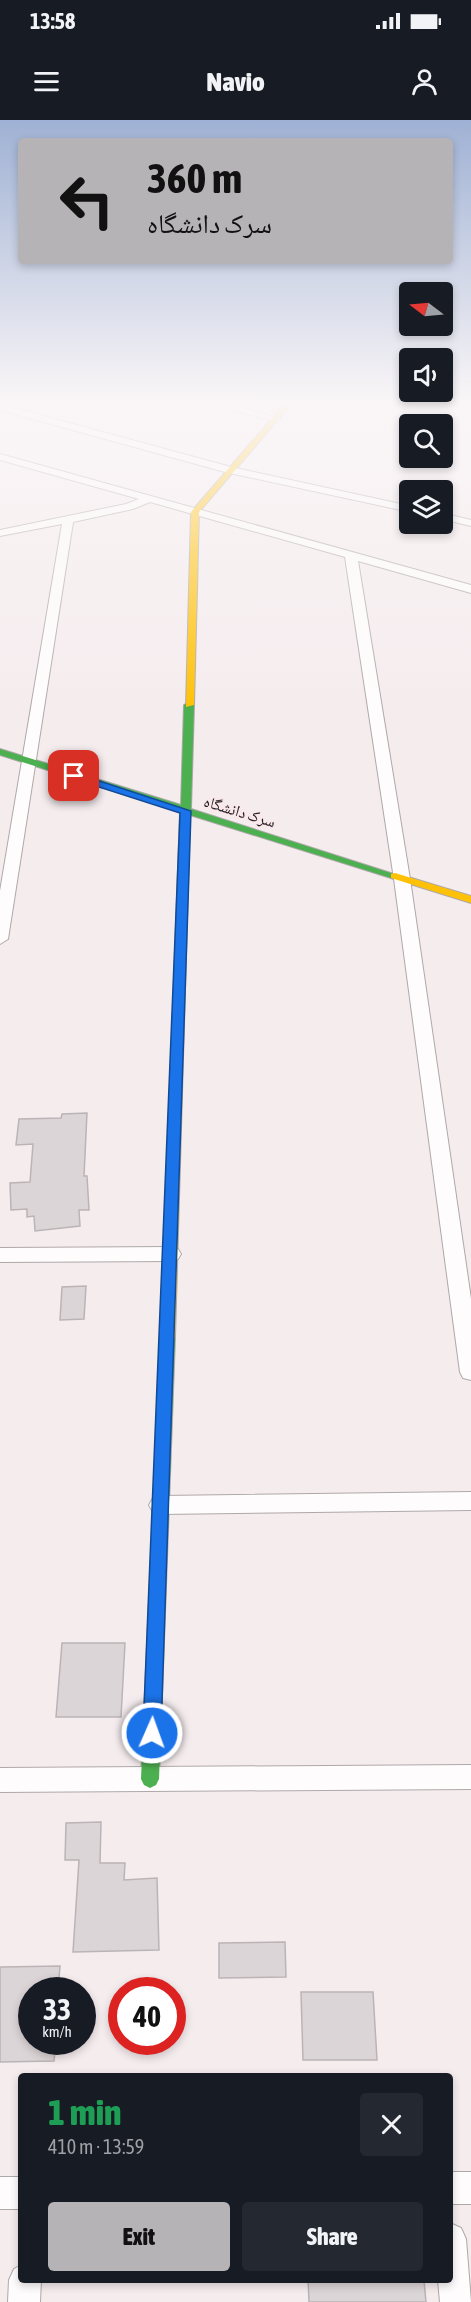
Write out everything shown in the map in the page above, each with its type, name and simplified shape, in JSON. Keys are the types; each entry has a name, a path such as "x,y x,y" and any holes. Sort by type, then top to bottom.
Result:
{"street":[{"path":"0,532 68,520 139,503"},
{"path":"162,503 471,590"},
{"path":"150,1779 171,1254 195,512 203,503"},
{"path":"453,519 471,523"},
{"path":"0,939 68,520"},
{"path":"351,556 402,879 471,1372"},
{"name":"سرک دانشگاه","path":"0,752 471,900"},
{"path":"0,1255 171,1254"},
{"path":"161,1505 471,1501"},
{"path":"0,1780 471,1777"},
{"path":"453,2188 471,2188"},
{"path":"0,2193 18,2193"},
{"path":"453,2270 456,2302"},
{"path":"24,2302 25,2283"}],"building":[{"path":"87,1113 84,1176 87,1176 89,1210 79,1210 80,1226 35,1231 34,1216 27,1217 27,1209 11,1210 10,1183 30,1182 33,1144 16,1145 19,1119 61,1118 62,1114"},
{"path":"86,1286 84,1319 60,1320 62,1287"},
{"path":"62,1643 125,1643 121,1717 56,1717"},
{"path":"101,1822 100,1863 125,1863 124,1880 157,1878 159,1950 73,1952 79,1860 65,1860 66,1823"},
{"path":"285,1942 286,1977 219,1978 219,1943"},
{"path":"60,1966 59,1977 18,1977 18,2055 55,2055 54,2061 0,2062 0,1967"},
{"path":"301,1992 373,1992 377,2060 303,2060"},
{"path":"308,2283 424,2283 426,2302 309,2302"}],"traffic: fast":[{"path":"176,1094 189,705"},
{"path":"0,752 395,876"},
{"path":"150,1779 168,1337"}],"traffic: slow":[{"path":"189,705 195,512 203,503"},
{"path":"395,876 471,900"},
{"path":"168,1337 176,1094"}],"route":[{"path":"74,776 185,811 171,1254 152,1733"}]}
